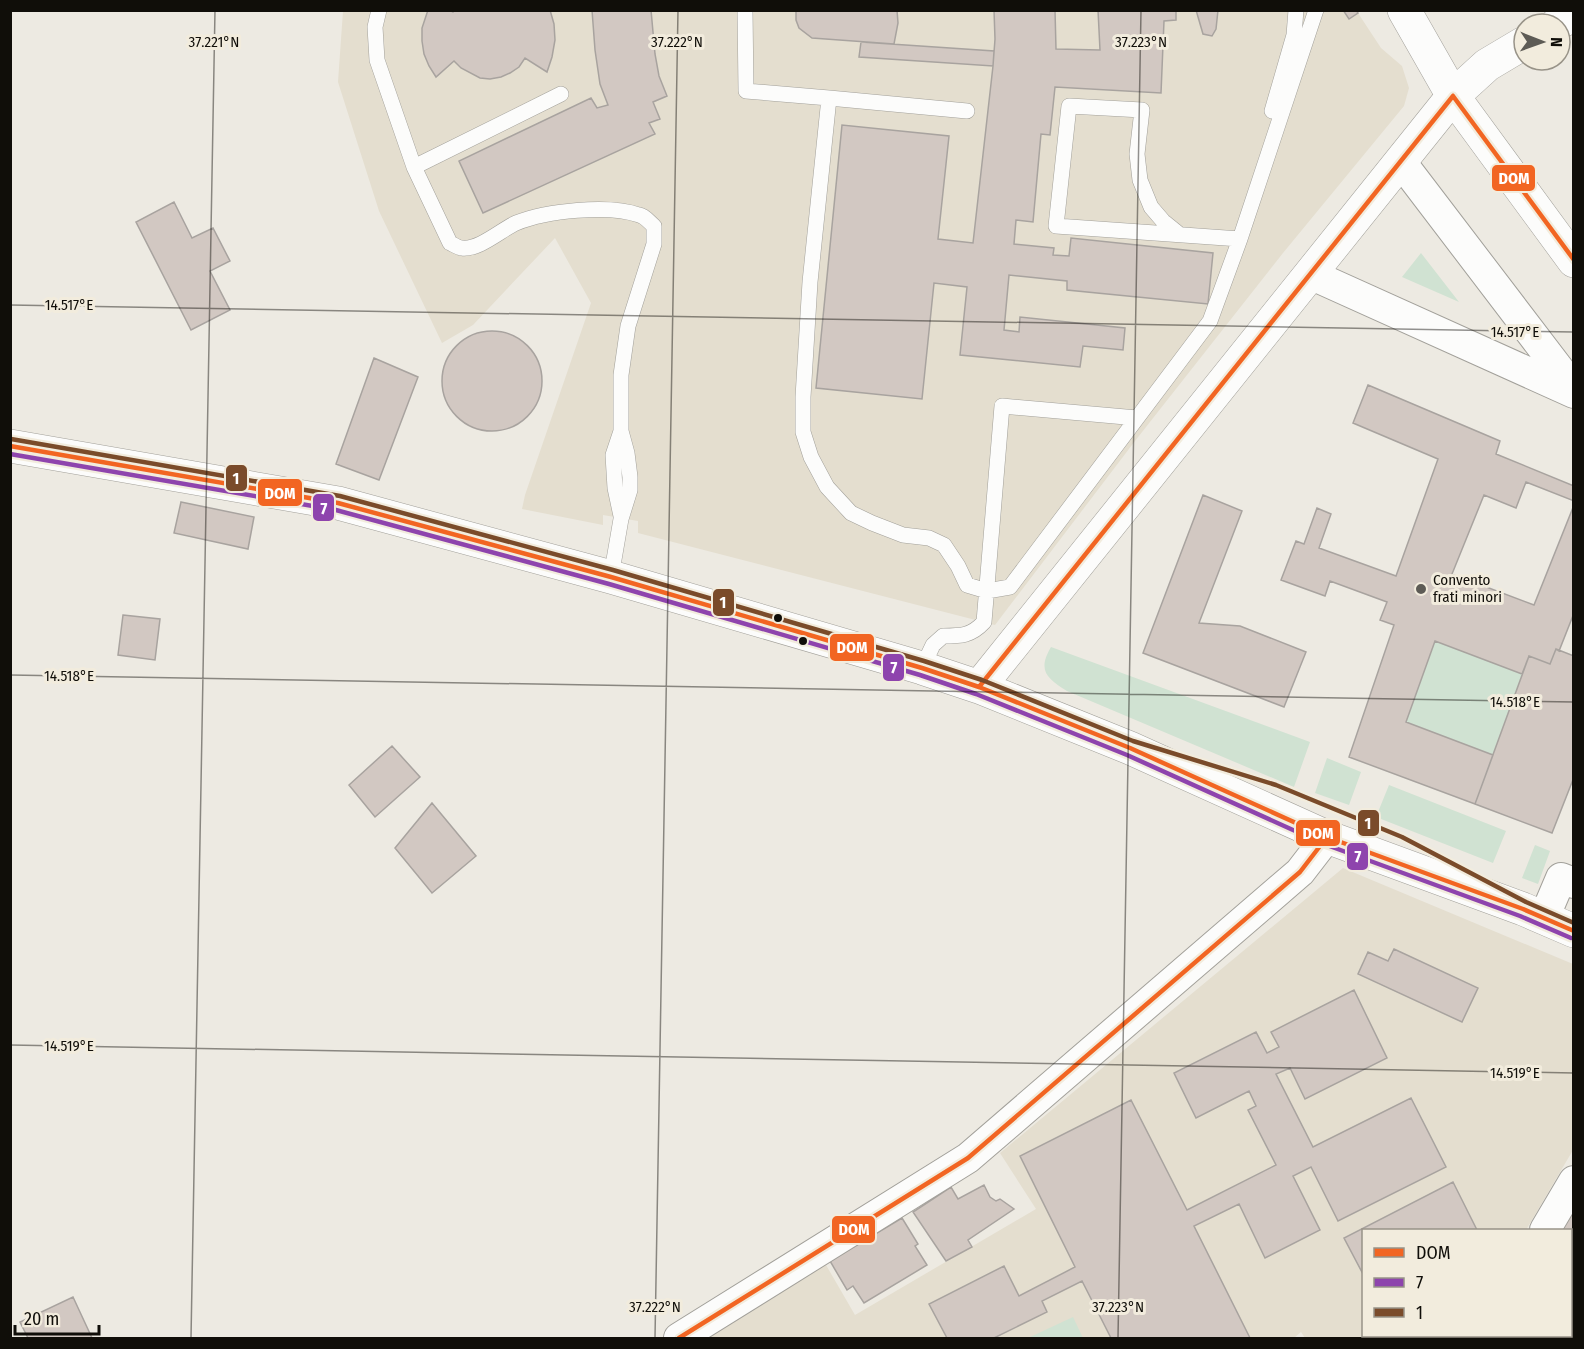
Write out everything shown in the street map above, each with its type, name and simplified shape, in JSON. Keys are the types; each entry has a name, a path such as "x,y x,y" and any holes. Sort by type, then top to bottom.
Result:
{"main road":[{"path":"1404,10 1453,96 1574,261"},
{"path":"979,687 1453,96 1487,65 1512,50"},
{"path":"10,446 338,503 611,577 922,668 979,687 1130,748 1326,837 1574,931"},
{"path":"1130,748 1284,796 1399,844 1533,914"}],"street":[{"path":"1401,162 1574,391"},
{"path":"1310,274 1574,391"},
{"path":"687,1336 968,1158 1300,872 1326,837"},
{"path":"1533,914 1561,878 1574,883"},
{"path":"1546,1229 1574,1181"}],"lane":[{"path":"379,10 375,27 377,60 414,166 450,243 462,248 474,246 517,223 549,214 582,211 615,210 642,215 654,226 654,244 628,326 621,375 621,431 627,453 630,490 621,519 611,577"},
{"path":"745,10 746,91 967,111"},
{"path":"1240,239 1248,194 1294,35 1296,10"},
{"path":"829,98 810,282 802,397 803,432 811,457 827,487 851,513 903,536 929,538 944,545 967,585 987,591 1010,586 1210,321 1240,239 1316,10"},
{"path":"414,166 561,94"},
{"path":"1179,234 1151,207 1140,180 1137,154 1142,110 1069,106 1056,226 1240,239"},
{"path":"922,668 933,645 943,636 961,636 976,630 984,622 1002,406 1137,418"}],"shaded area":[{"path":"1356,10 1381,48 1402,66 1409,88 1404,106 1283,253 1135,441 995,625 638,533 638,521 603,515 603,525 522,509 591,303 555,238 473,325 442,343 379,211 338,82 343,11"},
{"path":"1343,868 1573,964 1573,1150 1527,1229 1362,1229 1362,1337 1462,1338 1305,1338 1301,1332 1294,1338 708,1337 826,1265 855,1315 1036,1209 1000,1153"}],"green space":[{"path":"1421,253 1459,302 1402,277"},
{"path":"1435,641 1522,674 1493,755 1406,722"},
{"path":"1051,647 1310,742 1294,787 1067,691 1049,678 1046,673 1045,662"},
{"path":"1327,758 1361,772 1349,805 1315,793"},
{"path":"1389,785 1506,831 1493,863 1376,817"},
{"path":"1535,845 1550,851 1538,884 1522,878"},
{"path":"1073,1317 1083,1338 1028,1338"}],"building":[{"path":"428,10 453,12 454,10 550,10 555,40 547,72 525,58 519,67 501,77 480,78 461,68 454,61 436,77 424,54 422,41 422,28"},
{"path":"592,10 651,10 659,76 667,96 653,102 660,119 649,123 655,134 483,213 459,161 591,98 597,108 608,105 600,84"},
{"path":"796,10 897,10 898,23 894,44 812,38 799,28"},
{"path":"994,10 1055,10 1056,49 1100,50 1098,10 1176,10 1176,20 1164,21 1161,93 1055,87 1050,135 1041,134 1033,222 1016,220 1014,244 1054,248 1053,255 1069,256 1071,238 1213,253 1208,304 1067,290 1067,281 1009,275 1004,330 1019,332 1020,317 1125,328 1123,350 1083,346 1080,367 960,355 967,287 934,283 922,399 816,388 842,125 949,136 938,239 973,243 993,66"},
{"path":"1196,10 1218,10 1216,29 1212,36 1203,34"},
{"path":"1343,10 1356,10 1358,13 1349,19"},
{"path":"861,42 994,51 993,66 859,57"},
{"path":"174,202 192,238 213,228 230,261 210,271 230,310 191,330 136,222"},
{"path":"492,331 520,339 534,353 542,381 534,409 520,423 492,431 464,423 450,409 442,381 450,353 464,339"},
{"path":"374,358 418,377 379,480 336,464"},
{"name":"Convento frati minori","path":"1368,385 1500,441 1496,454 1574,486 1574,501 1526,482 1516,508 1484,495 1452,574 1534,605 1574,505 1574,613 1559,651 1556,649 1550,664 1529,656 1522,674 1435,641 1406,722 1493,755 1475,804 1349,757 1394,625 1380,620 1387,602 1330,581 1325,596 1281,580 1296,541 1304,544 1317,508 1331,514 1319,548 1396,576 1438,459 1353,423"},
{"path":"1203,495 1242,511 1199,623 1240,626 1306,652 1284,707 1143,653"},
{"path":"181,502 254,517 248,549 174,533"},
{"path":"123,615 160,619 155,660 118,655"},
{"path":"1556,649 1574,656 1574,777 1552,833 1475,804 1529,656 1550,664"},
{"path":"392,746 420,777 375,817 349,785"},
{"path":"432,803 476,856 432,893 395,848"},
{"path":"1394,949 1478,988 1462,1022 1358,974 1368,952 1388,961"},
{"path":"1354,990 1387,1058 1305,1099 1290,1068 1276,1074 1313,1147 1411,1098 1446,1167 1338,1221 1311,1167 1293,1176 1320,1230 1265,1258 1239,1204 1194,1226 1250,1338 1111,1338 1082,1281 1042,1301 1047,1312 994,1338 947,1338 929,1304 1004,1266 1019,1296 1075,1267 1020,1156 1131,1100 1187,1210 1276,1165 1248,1110 1256,1106 1249,1091 1196,1118 1174,1073 1256,1032 1267,1053 1279,1047 1271,1032"},
{"path":"1453,1182 1476,1229 1362,1229 1362,1272 1344,1238"},
{"path":"984,1185 990,1197 996,1201 1000,1199 1014,1209 968,1240 972,1247 946,1261 913,1212 951,1187 958,1199"},
{"path":"1574,1208 1574,1305 1572,1308 1572,1229 1561,1229"},
{"path":"902,1218 918,1244 915,1246 927,1265 864,1303 853,1286 847,1290 830,1261"},
{"path":"73,1297 92,1338 28,1338 20,1322"},
{"path":"1498,1337 1555,1337 1554,1338"}],"transit line":[{"name":"DOM","path":"1453,96 1574,260"},
{"name":"DOM","path":"979,687 1453,96"},
{"name":"1","path":"11,439 340,496 613,570 924,661 982,680 1133,741 1276,785 1402,837 1526,902 1574,923"},
{"name":"DOM","path":"10,446 338,503 611,577 922,668 979,687 1130,748 1327,837 1523,909 1574,931"},
{"name":"7","path":"10,454 336,510 609,584 920,675 976,694 1127,755 1324,844 1520,916 1571,938"},
{"name":"DOM","path":"679,1338 968,1158 1300,872 1327,837"}],"place":[{"name":"Convento frati minori","path":"1421,589"}]}
